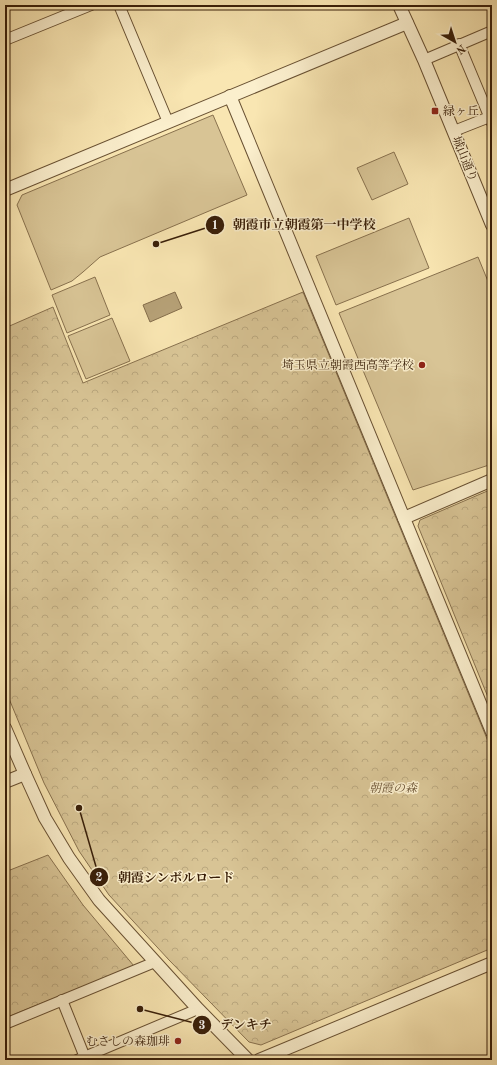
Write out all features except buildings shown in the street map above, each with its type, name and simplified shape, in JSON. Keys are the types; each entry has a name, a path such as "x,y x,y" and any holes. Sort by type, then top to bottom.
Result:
{"street":[{"path":"5,40 91,5"},
{"path":"119,5 168,122"},
{"name":"城山通り","path":"399,5 454,131 488,202 492,225"},
{"path":"5,190 407,23"},
{"path":"424,60 492,30"},
{"path":"454,131 491,119 459,44"},
{"path":"230,96 492,732"},
{"path":"404,518 492,480"},
{"path":"5,728 45,818 69,858 99,900 198,1009 248,1060"},
{"path":"5,782 25,774"},
{"path":"5,1024 155,962"},
{"path":"258,1060 492,963"},
{"path":"62,1000 82,1059 198,1009"}],"green space":[{"path":"213,115 247,195 100,257 72,281 51,290 17,205 22,195"},
{"path":"394,152 408,184 372,200 357,168"},
{"path":"409,218 429,268 336,305 316,256"},
{"path":"478,257 492,291 492,464 413,490 339,313"},
{"path":"95,277 110,315 67,333 52,295"},
{"name":"朝霞の森","path":"303,292 492,751 492,948 261,1045 249,1042 169,960 109,895 79,851 44,783 5,689 5,328 53,307 83,383"},
{"path":"112,318 130,361 86,379 68,336"},
{"path":"492,489 492,707 418,526 420,520"},
{"path":"48,855 83,905 134,966 5,1018 5,872"}],"shaded area":[{"path":"175,292 182,308 150,322 143,305"}],"place":[{"name":"緑ヶ丘","path":"435,111"},
{"name":"朝霞市立朝霞第一中学校","path":"156,244"},
{"name":"埼玉県立朝霞西高等学校","path":"422,365"},
{"name":"朝霞シンボルロード","path":"79,808"},
{"name":"デンキチ","path":"140,1009"},
{"name":"むさしの森珈琲","path":"178,1041"}]}
